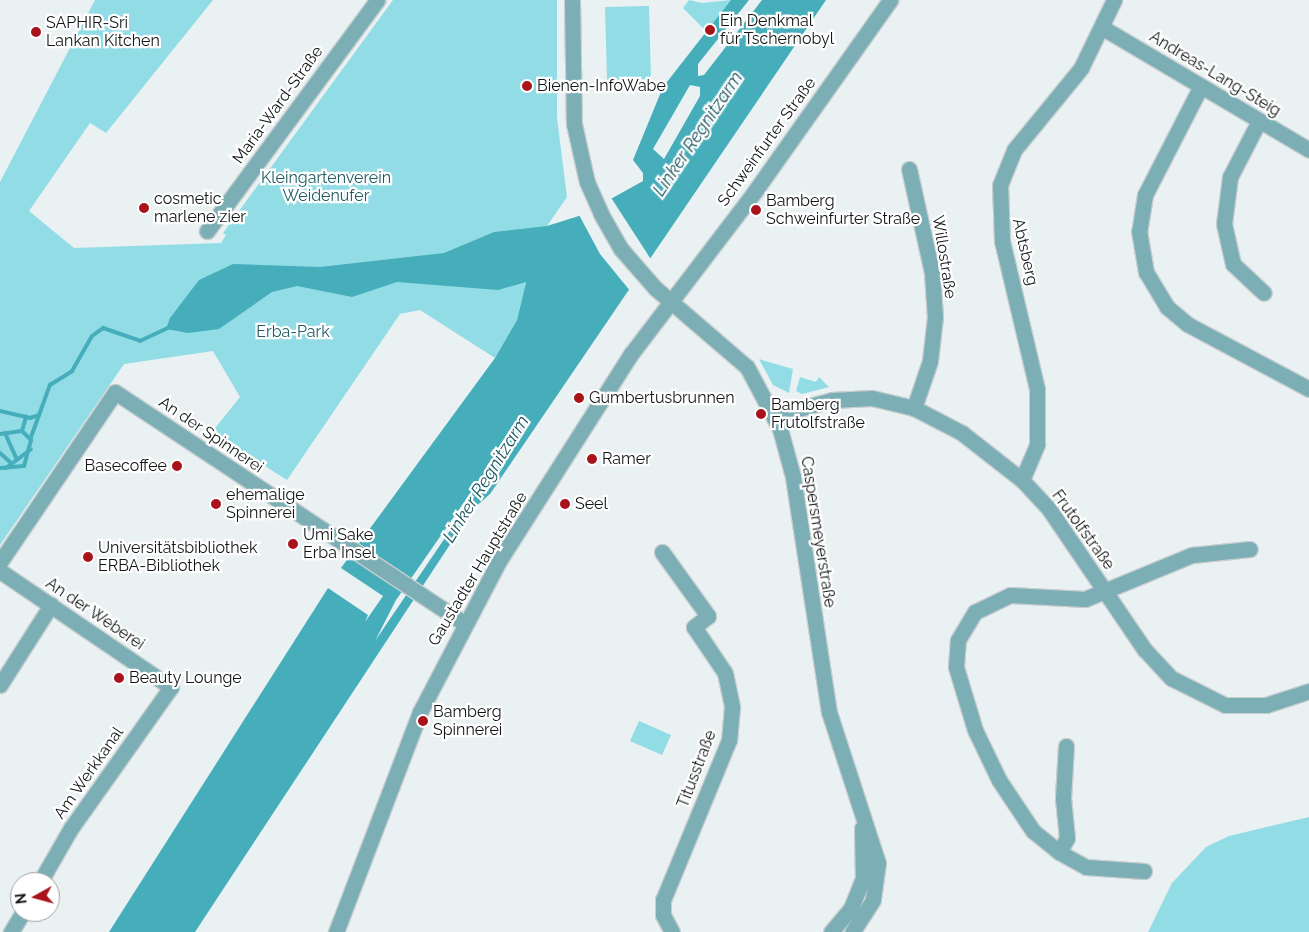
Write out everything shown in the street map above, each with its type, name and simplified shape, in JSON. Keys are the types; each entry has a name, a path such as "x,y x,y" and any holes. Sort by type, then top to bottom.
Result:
{"street":[{"name":"Maria-Ward-Straße","path":"208,231 377,0"},
{"name":"Caspersmeyerstraße","path":"572,0 573,111 587,182 610,232 650,283 668,300 740,358 776,415 793,477 829,712 859,810 876,849 878,874 873,900 852,932"},
{"name":"Schweinfurter Straße","path":"668,300 755,190 890,0"},
{"name":"Abtsberg","path":"1022,480 1037,444 1037,389 1002,241 1000,185 1014,150 1070,83 1103,28 1114,0"},
{"name":"Andreas-Lang-Steig","path":"1103,28 1309,150"},
{"path":"1200,86 1144,195 1138,231 1146,272 1167,307 1187,324 1309,389"},
{"path":"1259,121 1230,177 1224,215 1233,264 1264,293"},
{"name":"Willostraße","path":"909,169 932,273 935,317 930,361 914,408"},
{"name":"Gaustadter Hauptstraße","path":"336,932 417,719 463,622 668,300"},
{"name":"An der Spinnerei","path":"0,562 115,392 351,550 463,622"},
{"name":"Frutolfstraße","path":"776,415 852,397 914,408 962,432 1022,480 1064,528 1104,591 1157,665 1190,691 1225,705 1249,706 1288,700 1309,690"},
{"path":"1144,872 1100,870 1058,852 1033,831 987,757 961,686 956,648 975,612 997,599 1023,592 1073,600 1104,591 1192,555 1250,549"},
{"name":"Titusstraße","path":"662,552 708,616 694,627 724,674 732,707 729,740 663,900 663,915 672,932"},
{"name":"An der Weberei","path":"0,571 171,687"},
{"path":"0,686 51,606"},
{"name":"Am Werkkanal","path":"46,872 71,828 171,687"},
{"path":"1058,852 1067,838 1062,798 1066,746"},
{"name":"Caspersmeyerstraße","path":"831,932 851,908 863,878 865,852 859,810"}],"green space":[{"name":"Erba-Park","path":"95,0 213,0 106,133 90,123 29,211 74,248 221,243 226,235 223,233 393,0 557,0 557,118 567,197 547,226 526,281 517,320 495,358 420,310 400,314 287,480 212,432 240,397 213,351 124,364 0,545 0,182"},
{"path":"689,0 702,3 731,0 707,32 683,8"},
{"path":"649,6 651,79 607,80 605,7"},
{"path":"759,359 793,369 789,393 773,385"},
{"path":"800,377 816,382 819,377 829,387 802,394 796,391"},
{"path":"639,721 671,735 662,755 630,741"},
{"path":"1309,817 1309,932 1148,932 1172,883 1206,847 1229,836"}],"water":[{"name":"Linker Regnitzarm","path":"731,0 749,0 698,64 698,76 704,75 762,0 826,0 490,494 474,508 195,932 109,932 328,588 368,615 365,622 383,596 341,568 495,358 517,320 526,282 498,290 397,282 352,297 297,286 272,292 219,329 188,333 166,329 170,318 199,280 233,264 320,267 444,253 494,232 547,226 582,215 643,181 643,173 633,160 663,87","holes":["690,85 700,87 700,96 664,159 653,149","476,485 468,504 375,641 396,600"]}],"pier":[{"path":"610,196 652,261 631,292 600,254 578,213"}],"waterway":[{"path":"0,411 30,418 39,415 50,385 72,371 92,336 103,328 140,341 170,327"},
{"path":"31,437 39,415"},
{"path":"22,431 26,417"},
{"path":"0,434 22,431 31,440 24,466 0,468"},
{"path":"5,433 16,458"},
{"path":"6,468 31,449"},
{"path":"0,453 11,463"}],"place":[{"name":"Ein Denkmal für Tschernobyl","path":"710,30"},
{"name":"SAPHIR-Sri Lankan Kitchen","path":"36,32"},
{"name":"Bienen-InfoWabe","path":"527,86"},
{"name":"cosmetic marlene zier","path":"144,208"},
{"name":"Bamberg Schweinfurter Straße","path":"756,210"},
{"name":"Gumbertusbrunnen","path":"579,398"},
{"name":"Bamberg Frutolfstraße","path":"761,414"},
{"name":"Ramer","path":"592,459"},
{"name":"Basecoffee","path":"177,466"},
{"name":"ehemalige Spinnerei","path":"216,504"},
{"name":"Seel","path":"565,504"},
{"name":"Umi Sake Erba Insel","path":"293,544"},
{"name":"Universitätsbibliothek ERBA-Bibliothek","path":"88,557"},
{"name":"Beauty Lounge","path":"119,678"},
{"name":"Bamberg Spinnerei","path":"423,721"}],"park label":[{"name":"Kleingartenverein Weidenufer","path":"326,187"}]}
